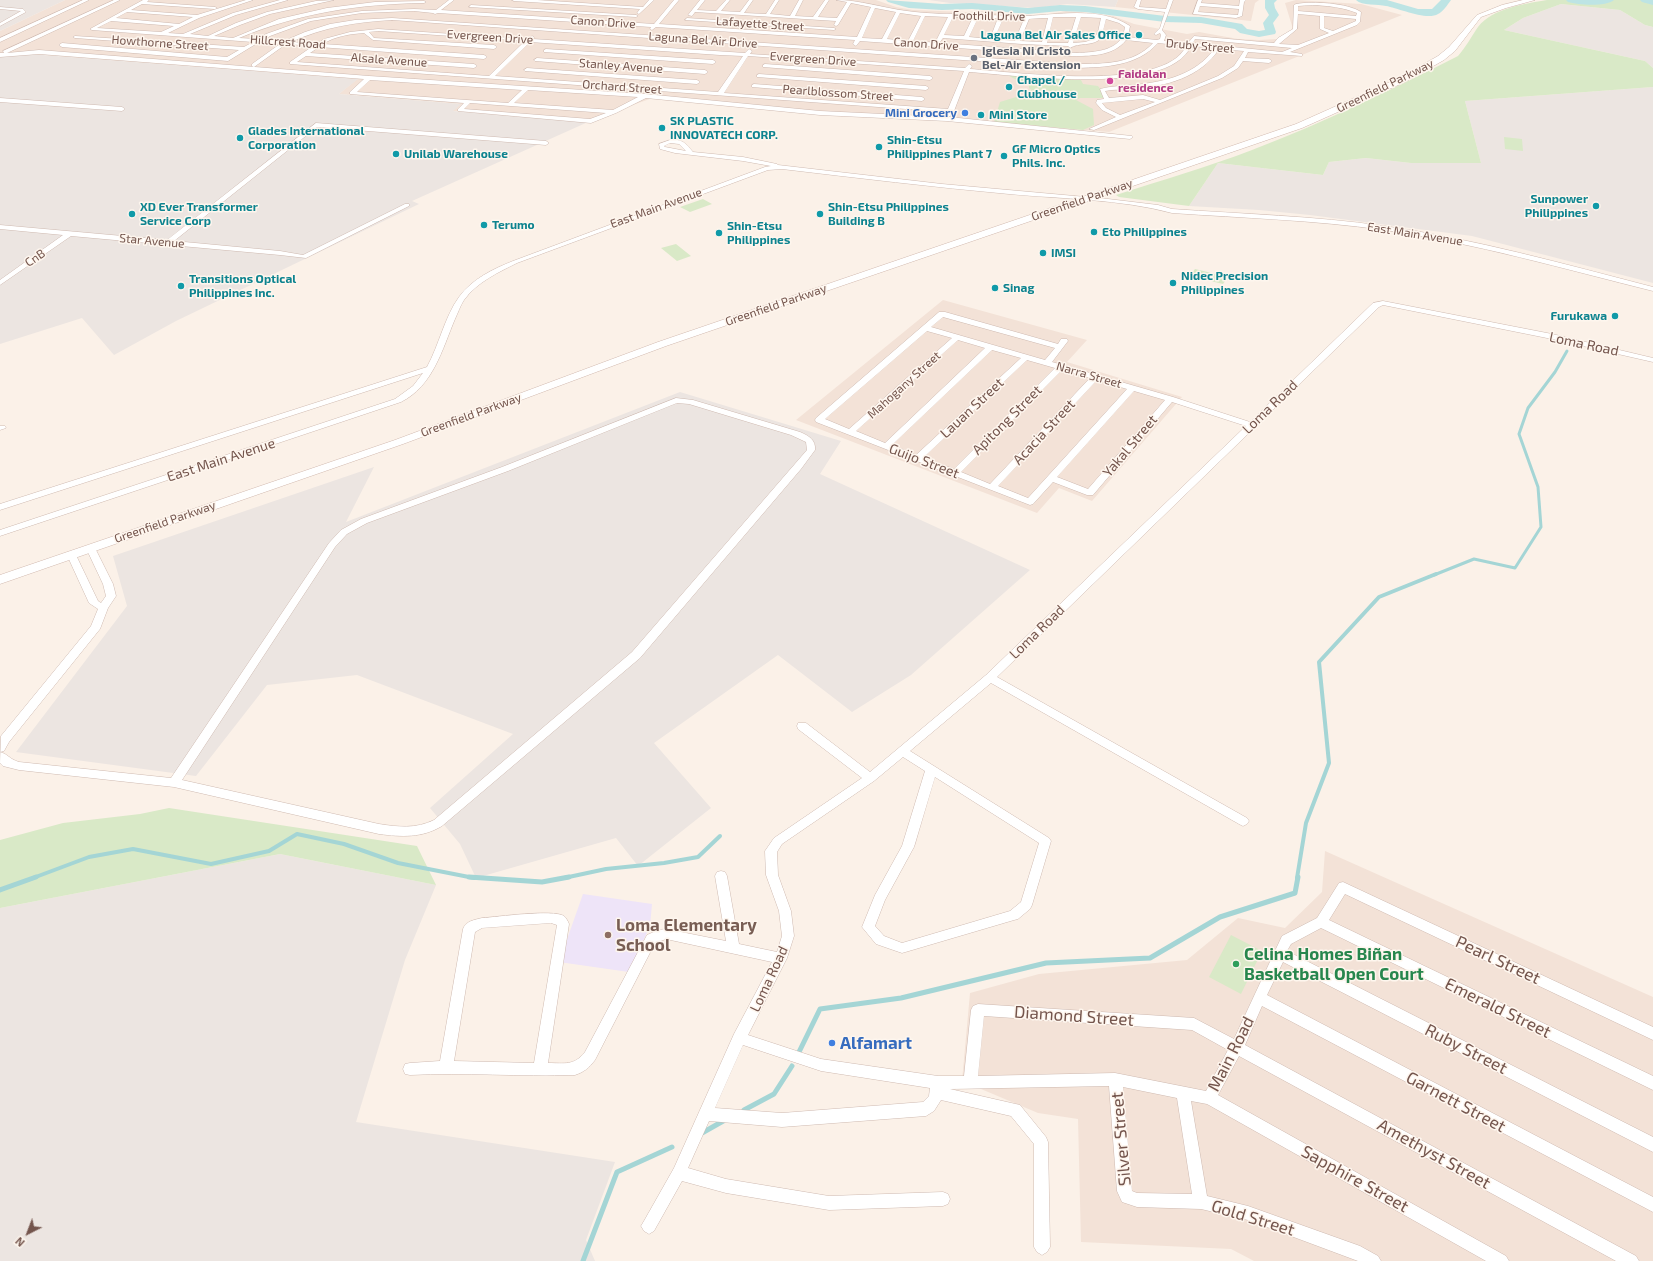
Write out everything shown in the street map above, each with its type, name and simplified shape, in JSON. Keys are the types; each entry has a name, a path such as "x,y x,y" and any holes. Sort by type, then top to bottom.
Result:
{"main road":[{"name":"Greenfield Parkway","path":"0,580 399,442 662,344 1292,128 1402,80 1441,58 1452,49 1479,16 1504,6 1528,1"}],"street":[{"path":"0,40 87,0"},
{"path":"0,55 118,0"},
{"path":"234,0 241,2"},
{"path":"162,34 197,17 250,0"},
{"path":"185,35 220,19 264,5 286,0"},
{"path":"209,37 238,24 278,11 332,0"},
{"path":"424,21 452,0"},
{"path":"461,13 477,0"},
{"path":"514,0 644,8"},
{"path":"645,0 652,0"},
{"path":"628,24 652,0"},
{"path":"646,36 677,0"},
{"path":"680,28 703,0"},
{"path":"717,13 728,0"},
{"path":"741,14 751,0"},
{"path":"767,16 777,0"},
{"path":"792,17 801,0"},
{"path":"814,19 827,0"},
{"name":"Foothill Drive","path":"838,0 850,1 898,12 951,16 1027,17 1065,14 1104,17 1128,27 1125,39"},
{"path":"1139,0 1136,7 1138,8 1167,13"},
{"name":"Laguna Bel Air Drive","path":"254,65 294,38 318,29 354,22 392,19 1078,66 1104,65 1138,57 1151,50 1156,42 1162,40 1164,35 1161,30 1171,0"},
{"path":"75,37 145,1 219,9"},
{"path":"414,10 425,1"},
{"path":"233,38 271,22 324,9 375,3 425,1"},
{"path":"829,37 850,1"},
{"path":"1235,1 1243,1 1240,16 1238,17 1196,13 1199,2 1241,8"},
{"path":"264,5 278,11"},
{"path":"1276,44 1295,29 1296,5 1327,6 1359,12 1358,22 1355,24 1284,53"},
{"path":"471,6 636,16"},
{"path":"853,50 874,6"},
{"path":"0,8 23,10 24,12 0,25"},
{"name":"Canon Drive","path":"75,37 62,45 230,58 258,40 281,29 317,19 362,12 414,10 884,40 1062,54 1090,54 1114,48 1121,44 1125,39"},
{"path":"126,11 197,17"},
{"path":"694,12 839,20"},
{"path":"884,40 898,12"},
{"path":"1296,12 1358,18"},
{"path":"910,42 924,14"},
{"path":"1070,46 1079,15"},
{"path":"1322,15 1322,29 1332,33"},
{"path":"937,44 951,16"},
{"path":"966,37 976,16"},
{"path":"1044,44 1051,16"},
{"path":"992,39 1001,17"},
{"path":"1017,42 1027,17"},
{"path":"941,36 1070,46 1089,43 1100,36 1104,17"},
{"path":"110,19 178,25"},
{"name":"Lafayette Street","path":"687,19 834,29"},
{"path":"592,32 603,22"},
{"path":"450,34 462,24"},
{"name":"Hillcrest Road","path":"92,29 484,57"},
{"path":"491,77 541,29"},
{"path":"365,31 373,38 494,47"},
{"name":"Evergreen Drive","path":"294,63 293,62 317,44 339,36 365,31 393,31 720,52 772,57 1082,78 1122,77 1150,72 1174,62 1183,56 1190,45"},
{"name":"Druby Street","path":"1100,36 1300,55"},
{"name":"Howthorne Street","path":"75,37 244,49"},
{"path":"1190,45 1192,38 1196,37 1298,46"},
{"path":"463,75 504,38"},
{"path":"694,51 701,40"},
{"path":"517,79 556,42"},
{"path":"720,94 754,43"},
{"path":"1107,100 1102,90 1134,87 1178,77 1196,70 1208,62 1218,47"},
{"path":"1092,129 1159,101 1200,86 1229,72 1242,59 1247,50"},
{"path":"546,51 712,62"},
{"path":"0,55 39,52 370,78 645,96 820,113 947,119 1130,137"},
{"path":"689,92 720,52"},
{"name":"Alsale Avenue","path":"305,54 474,66"},
{"path":"908,66 911,54"},
{"path":"1090,54 1104,65"},
{"path":"747,96 772,57"},
{"path":"968,70 972,58"},
{"path":"1242,59 1269,61"},
{"name":"Stanley Avenue","path":"537,60 705,72"},
{"name":"Orchard Street","path":"294,63 919,108 950,113 968,70"},
{"path":"765,66 930,78"},
{"path":"1078,66 1077,69 1082,78"},
{"path":"919,108 933,68"},
{"path":"527,70 697,82"},
{"path":"759,76 926,88"},
{"path":"1122,77 1134,87"},
{"path":"1178,77 1186,80"},
{"path":"370,78 352,93 614,112"},
{"path":"1193,83 1200,86"},
{"name":"Pearlblossom Street","path":"754,86 922,99"},
{"path":"509,105 527,88"},
{"path":"468,102 460,110 591,121 614,112 645,96"},
{"path":"1119,117 1104,109 1099,103 1102,100 1146,97 1159,101"},
{"path":"0,100 122,109"},
{"path":"168,243 316,124 546,144"},
{"path":"692,154 763,162 782,167"},
{"name":"East Main Avenue","path":"0,533 385,406 405,397 414,391 429,368 461,299 473,286 492,273 515,262 752,172 767,168 782,167 942,186 1158,207 1172,210 1289,218 1400,231 1486,247 1653,289"},
{"name":"East Main Avenue","path":"942,186 983,193 1157,212 1172,210"},
{"name":"Star Avenue","path":"0,227 287,254 304,257 407,205"},
{"name":"CnB","path":"0,283 70,233"},
{"name":"Loma Road","path":"649,1226 679,1174 740,1038 781,958 788,936 784,911 772,875 771,851 778,841 870,778 990,678 1250,425 1376,305 1383,303 1598,346 1653,360"},
{"path":"926,328 942,314 1062,344 1047,363"},
{"name":"Narra Street","path":"926,328 1170,399 1250,425"},
{"name":"Guijo Street","path":"926,328 819,420 1030,502 1052,478"},
{"name":"Mahogany Street","path":"850,432 957,337"},
{"path":"886,446 990,347"},
{"name":"Lauan Street","path":"918,458 1026,357"},
{"name":"Apitong Street","path":"955,473 1060,367"},
{"name":"East Main Avenue","path":"0,507 429,368"},
{"name":"Acacia Street","path":"992,487 1096,378"},
{"path":"1052,478 1132,388"},
{"name":"Yakal Street","path":"1052,478 1090,492 1170,399"},
{"path":"0,756 7,763 19,766 174,783 379,829 412,832 424,830 433,826 636,655 807,457 811,450 810,442 801,436 785,430 690,402 676,400 501,471 349,528 339,536 332,545 174,783"},
{"path":"0,748 4,739 96,627 103,608 111,596 91,548"},
{"path":"72,555 94,603 103,608"},
{"path":"990,678 1243,821"},
{"path":"802,726 870,778"},
{"path":"902,752 931,770 1045,841 1026,905 1020,911 1014,915 902,948 880,940 868,927 879,899 908,847 931,770"},
{"path":"721,876 734,947"},
{"name":"Pearl Street","path":"1322,922 1343,887 1653,1034"},
{"path":"446,1067 469,929 474,925 482,923 551,918 560,920 563,924 540,1070"},
{"name":"Main Road","path":"937,1088 956,1083 1115,1079 1209,1098 1237,1047 1286,940 1322,922"},
{"name":"Emerald Street","path":"1322,922 1653,1083"},
{"path":"410,1069 446,1067 540,1070 575,1069 584,1064 590,1056 651,939 658,935 666,934 781,958"},
{"name":"Ruby Street","path":"1280,954 1653,1145"},
{"name":"Garnett Street","path":"1260,998 1653,1205"},
{"name":"Diamond Street","path":"970,1083 978,1010 1194,1024 1237,1047"},
{"path":"740,1038 821,1065 937,1088 1015,1110 1041,1142 1042,1246"},
{"name":"Amethyst Street","path":"1237,1047 1631,1261"},
{"name":"Silver Street","path":"1115,1079 1124,1191 1127,1197"},
{"path":"705,1114 782,1120 926,1109 933,1103 937,1088"},
{"path":"1183,1092 1202,1202"},
{"name":"Sapphire Street","path":"1209,1098 1501,1261"},
{"path":"679,1174 726,1186 829,1203 943,1199"},
{"name":"Gold Street","path":"1127,1197 1137,1200 1202,1202 1248,1213 1360,1254 1373,1261"}],"shaded area":[{"path":"0,0 65,0 0,31"},
{"path":"65,0 876,0 896,7 913,10 980,11 1014,15 1045,15 1066,11 1113,16 1134,24 1187,34 1199,32 1238,39 1259,40 1277,39 1286,35 1293,29 1285,3 1296,0 1361,4 1402,15 1109,132 994,122 821,112 658,96 588,121 452,111 460,104 339,94 357,79 30,54 0,57 0,31"},
{"path":"929,0 1118,0 1115,7 1067,4 1036,8 950,3"},
{"path":"1118,0 1259,0 1255,3 1251,21 1115,7"},
{"path":"1561,4 1620,10 1645,25 1653,27 1653,68 1645,61 1504,30 1523,18"},
{"path":"30,54 358,79 339,94 461,104 453,111 588,122 412,201 419,204 176,321 114,355 82,318 0,344 0,57"},
{"name":"Sunpower Philippines","path":"1653,87 1653,283 1472,236 1310,215 1259,210 1189,206 1218,163 1323,175 1329,162 1366,158 1411,163 1481,163 1465,101"},
{"path":"943,300 1087,340 1067,362 1182,397 1092,501 1059,488 1037,513 796,420"},
{"path":"680,392 841,441 820,474 1030,570 911,675 852,712 778,655 654,743 711,808 638,866 616,838 476,878 460,844 430,808 513,734 357,675 267,685 196,776 16,752 127,606 113,556 374,467 346,522"},
{"path":"1325,851 1653,997 1653,1261 1254,1261 1231,1249 1081,1242 1078,1119 1038,1113 962,1081 970,993 1039,974 1187,960 1238,918 1285,928 1322,892"},
{"path":"280,854 436,885 405,960 356,1122 615,1162 586,1240 595,1261 0,1261 0,908"},
{"name":"Loma Elementary School","path":"583,894 652,904 650,926 629,972 559,962"}],"green space":[{"path":"1547,0 1653,0 1653,27 1645,25 1620,10 1561,4 1523,18 1504,30 1645,61 1653,68 1653,87 1465,101 1481,163 1411,163 1366,158 1329,162 1323,175 1218,163 1189,206 1119,197 1116,195 1202,168 1278,140 1382,94 1458,56 1478,27 1492,15 1510,8"},
{"path":"1007,75 1081,80 1083,84 1098,86 1107,98 1080,98 1076,100 1093,109 1094,125 1083,130 994,122 1000,102 1026,94 1028,91 1032,90 1029,86"},
{"path":"1504,137 1522,139 1523,151 1505,149"},
{"path":"703,199 712,204 690,212 680,207"},
{"path":"676,244 691,256 677,261 661,248"},
{"path":"1195,269 1228,277 1223,284 1190,276"},
{"path":"169,808 417,846 436,885 280,854 0,908 0,840 63,823 140,814"},
{"name":"Celina Homes Biñan Basketball Open Court","path":"1231,935 1262,951 1241,994 1209,977"}],"waterway":[{"path":"891,0 909,5 942,7 972,6 1028,11 1060,8 1085,9 1165,19 1201,20 1238,26 1244,31 1259,34 1271,32 1268,23 1274,15 1270,8 1269,1 1272,0"},
{"path":"1361,0 1387,3 1418,12 1435,12 1446,0"},
{"path":"1571,0 1586,2 1609,0"},
{"path":"1645,0 1653,2"},
{"path":"1434,575 1474,559 1515,568 1541,527 1538,487 1519,434 1528,408 1555,372 1567,351"},
{"path":"1297,878 1306,823 1329,763 1319,662 1379,597 1436,574"},
{"path":"33,878 89,857 133,849 211,864 269,851 297,834 344,844 398,863 474,878"},
{"path":"567,877 606,869 664,863 698,857 720,836"},
{"path":"0,890 36,877"},
{"path":"469,877 542,882 567,877"},
{"path":"799,1052 820,1009 901,998 1046,963 1150,958 1220,917 1295,893 1298,877"},
{"path":"744,1110 774,1094 792,1066"},
{"path":"702,1133 725,1120"},
{"path":"583,1261 617,1172 672,1147"}],"place":[{"name":"Laguna Bel Air Sales Office","path":"1139,35"},
{"name":"Iglesia Ni Cristo Bel-Air Extension","path":"974,58"},
{"name":"Faidalan residence","path":"1110,81"},
{"name":"Chapel / Clubhouse","path":"1009,87"},
{"name":"Mini Grocery","path":"965,113"},
{"name":"Mini Store","path":"981,115"},
{"name":"SK PLASTIC INNOVATECH CORP.","path":"662,128"},
{"name":"Glades International Corporation","path":"240,138"},
{"name":"Shin-Etsu Philippines Plant 7","path":"879,147"},
{"name":"Unilab Warehouse","path":"396,154"},
{"name":"GF Micro Optics Phils. Inc.","path":"1004,156"},
{"name":"Sunpower Philippines","path":"1596,206"},
{"name":"XD Ever Transformer Service Corp","path":"132,214"},
{"name":"Shin-Etsu Philippines Building B","path":"820,214"},
{"name":"Terumo","path":"484,225"},
{"name":"Eto Philippines","path":"1094,232"},
{"name":"Shin-Etsu Philippines","path":"719,233"},
{"name":"IMSI","path":"1043,253"},
{"name":"Nidec Precision Philippines","path":"1173,283"},
{"name":"Transitions Optical Philippines Inc.","path":"181,286"},
{"name":"Sinag","path":"995,288"},
{"name":"Furukawa","path":"1615,316"},
{"name":"Loma Elementary School","path":"608,935"},
{"name":"Celina Homes Biñan Basketball Open Court","path":"1236,964"},
{"name":"Alfamart","path":"832,1043"}]}
